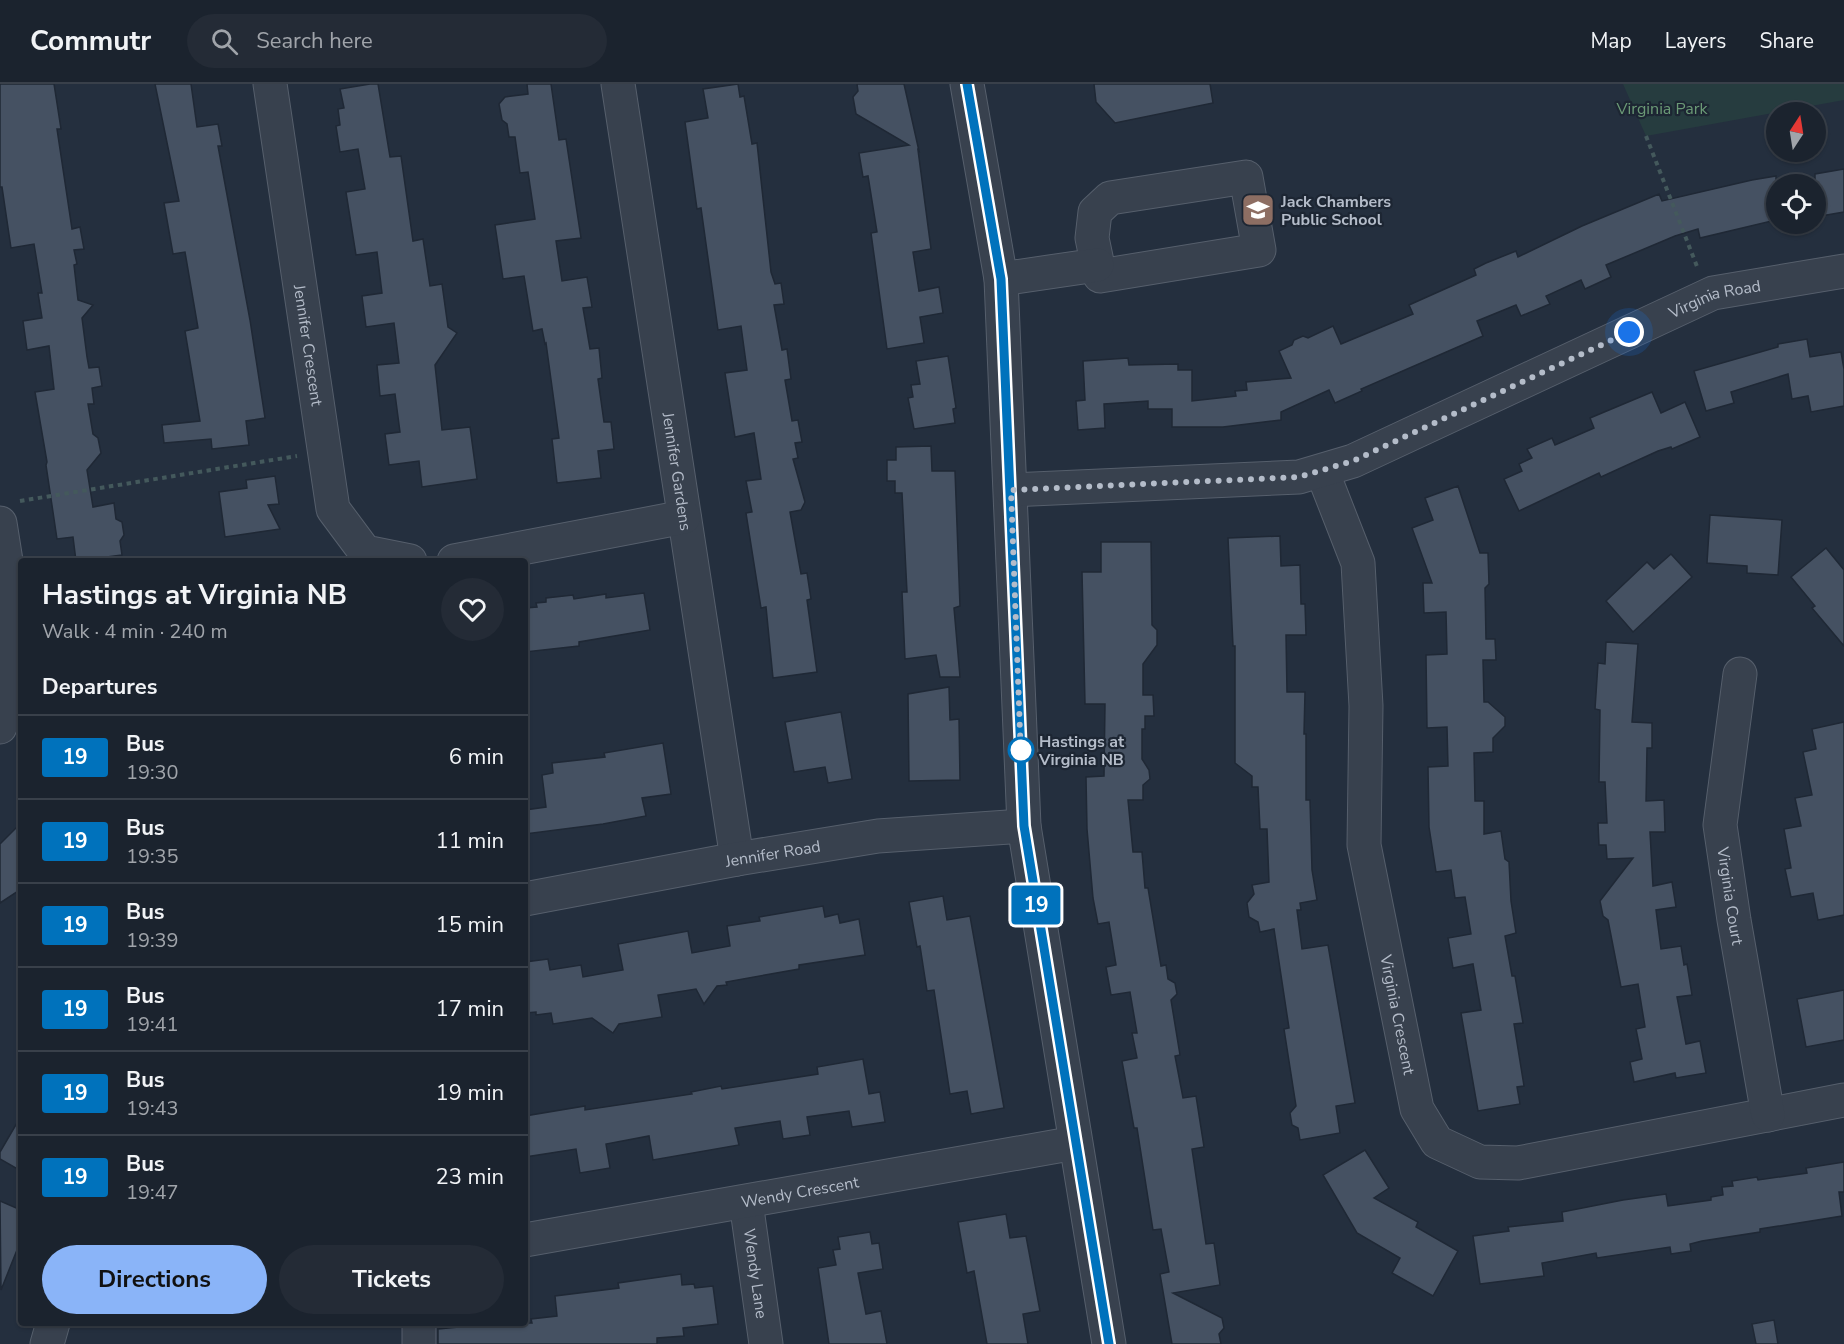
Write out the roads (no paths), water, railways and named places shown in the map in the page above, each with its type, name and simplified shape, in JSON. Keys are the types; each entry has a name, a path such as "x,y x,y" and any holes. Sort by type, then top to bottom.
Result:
{"street":[{"name":"Jennifer Crescent","path":"270,84 333,509 365,552 395,558"},
{"name":"Jennifer Gardens","path":"618,84 737,859"},
{"path":"967,84 1001,279 1024,826 1109,1344"},
{"path":"1246,177 1259,250 1100,276 1097,265 1092,237 1095,212 1110,198 1246,177"},
{"path":"1001,279 1097,265"},
{"name":"Virginia Road","path":"1011,490 1299,477 1322,471 1353,461 1713,293 1844,271"},
{"name":"Virginia Crescent","path":"1322,471 1358,563 1366,706 1364,844 1417,1109 1437,1142 1480,1162 1518,1163 1844,1100"},
{"path":"0,727 11,699 16,624 10,512"},
{"path":"470,558 684,517"},
{"name":"Virginia Court","path":"1740,674 1720,825 1768,1115"},
{"name":"Jennifer Road","path":"528,898 737,859 878,836 1024,826"},
{"name":"Wendy Crescent","path":"528,1239 1075,1143"},
{"name":"Wendy Lane","path":"746,1202 766,1344"},
{"path":"47,1344 52,1326"},
{"path":"419,1326 419,1344"}],"place":[{"name":"Jack Chambers Public School","path":"1258,210"},
{"name":"Hastings at Virginia NB","path":"1021,750"}],"park label":[{"name":"Virginia Park","path":"1662,108"}]}
